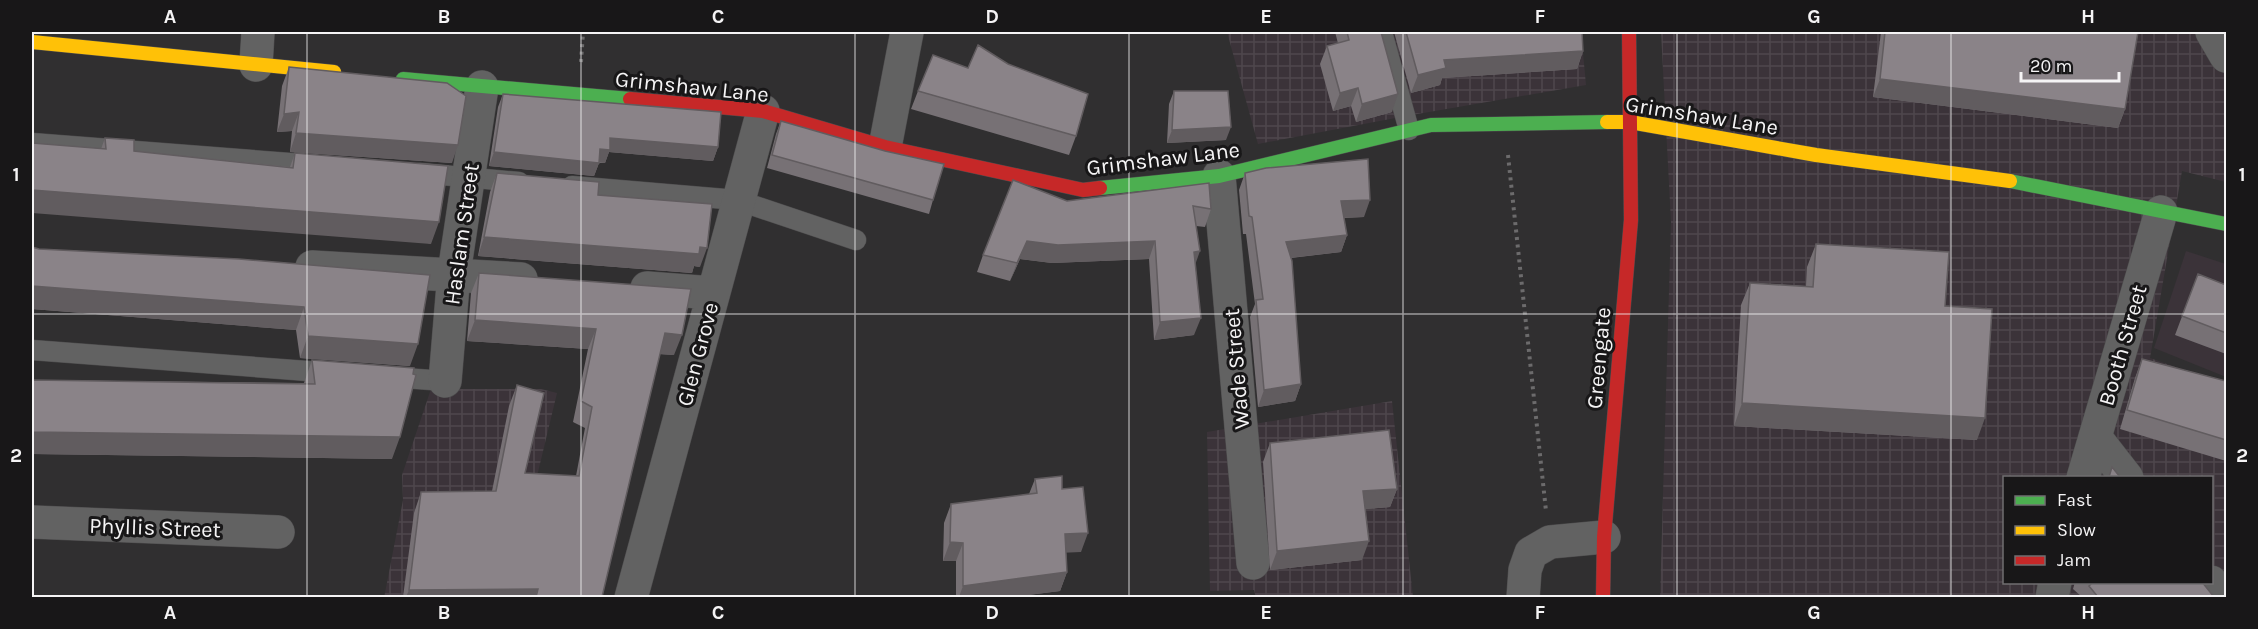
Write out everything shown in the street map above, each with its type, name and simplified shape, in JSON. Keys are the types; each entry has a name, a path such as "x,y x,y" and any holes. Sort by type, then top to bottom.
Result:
{"main road":[{"name":"Greengate","path":"1603,597 1604,537 1631,220 1629,32"},
{"path":"32,42 351,74"},
{"name":"Grimshaw Lane","path":"387,78 763,111 885,147 1083,190 1220,176 1431,125 1630,122 1816,155 2031,184 2226,224"}],"street":[{"path":"256,65 258,32"},
{"path":"885,147 908,32"},
{"path":"2212,32 2226,56"},
{"name":"Haslam Street","path":"445,381 454,273 482,87"},
{"name":"Glen Grove","path":"631,597 736,200 763,111"},
{"name":"Wade Street","path":"1220,176 1253,562"},
{"name":"Booth Street","path":"2083,476 2161,212"},
{"path":"278,265 454,273 548,281"},
{"path":"619,286 713,293"},
{"path":"2095,437 2126,476"},
{"name":"Phyllis Street","path":"32,522 278,532"},
{"path":"1523,597 1525,570 1531,553 1550,542 1604,537"},
{"path":"2213,584 2223,597"}],"lane":[{"path":"1383,32 1409,130"},
{"path":"32,143 339,167"},
{"path":"398,172 736,200 856,240"},
{"path":"32,350 351,374"},
{"path":"374,376 445,381"}],"path":[{"path":"1505,124 1550,542"}],"shaded area":[{"path":"1227,32 1581,32 1586,85 1258,144"},
{"path":"1661,32 2226,32 2226,182 2182,171 2150,358 2226,385 2226,597 1660,598 1671,222"},
{"path":"2186,251 2226,264 2226,377 2154,348"},
{"path":"431,389 541,389 557,393 508,597 384,598 403,500 402,475"},
{"path":"1392,401 1413,597 1256,598 1254,590 1210,591 1207,432"}],"building":[{"path":"1347,32 1381,32 1398,94 1362,104 1358,88 1340,93 1327,46 1349,40"},
{"path":"1406,32 1582,32 1583,51 1444,60 1446,68 1418,75"},
{"path":"1885,32 2138,32 2125,109 1880,79"},
{"path":"978,45 1008,64 1088,94 1076,136 918,91 933,55 968,68"},
{"path":"289,67 447,83 466,96 458,145 296,133 299,112 284,114"},
{"path":"1174,91 1228,91 1231,127 1172,130"},
{"path":"503,94 721,112 718,147 610,138 610,150 600,149 599,163 494,152"},
{"path":"781,121 885,151 944,164 933,200 772,155"},
{"path":"105,138 134,140 134,151 293,168 295,153 448,166 439,222 32,190 32,143 106,149"},
{"path":"1368,159 1370,200 1341,201 1347,235 1286,242 1292,261 1301,384 1264,390 1256,300 1263,299 1252,217 1249,216 1245,173 1266,168"},
{"path":"497,173 599,182 598,195 712,204 707,248 700,247 699,254 484,237"},
{"path":"1013,180 1067,201 1209,183 1211,209 1193,206 1200,251 1194,252 1201,318 1160,322 1155,241 1058,245 1027,241 1017,263 983,255"},
{"path":"1816,244 1949,252 1945,306 1992,309 1985,418 1742,403 1750,283 1813,287"},
{"path":"32,247 239,259 430,275 418,344 308,336 304,307 32,286"},
{"path":"479,273 691,289 682,335 665,333 602,597 536,597 538,589 409,590 421,492 496,491 517,385 544,393 525,473 579,476 592,407 581,401 596,329 475,320"},
{"path":"2198,274 2226,285 2226,333 2182,316"},
{"path":"2142,359 2226,381 2226,440 2127,410"},
{"path":"312,360 414,368 413,374 416,375 400,437 32,432 32,380 315,384"},
{"path":"1389,430 1397,489 1363,491 1369,541 1277,551 1270,443"},
{"path":"2112,467 2119,476 2109,476"},
{"path":"1062,476 1062,489 1083,487 1088,533 1065,534 1067,572 963,586 963,543 950,542 951,504 1037,493 1035,479"},
{"path":"2091,584 2204,584 2214,597 2098,597 2089,586"}],"traffic: fast":[{"path":"403,79 630,99"},
{"path":"1100,188 1219,176 1431,125 1607,122"},
{"path":"2010,181 2226,224"}],"traffic: slow":[{"path":"32,42 334,72"},
{"path":"1607,122 1630,122 1816,155 2010,181"}],"traffic: jam":[{"path":"1603,598 1604,537 1631,220 1629,32"},
{"path":"630,99 763,111 885,147 1083,190 1100,188"}]}
